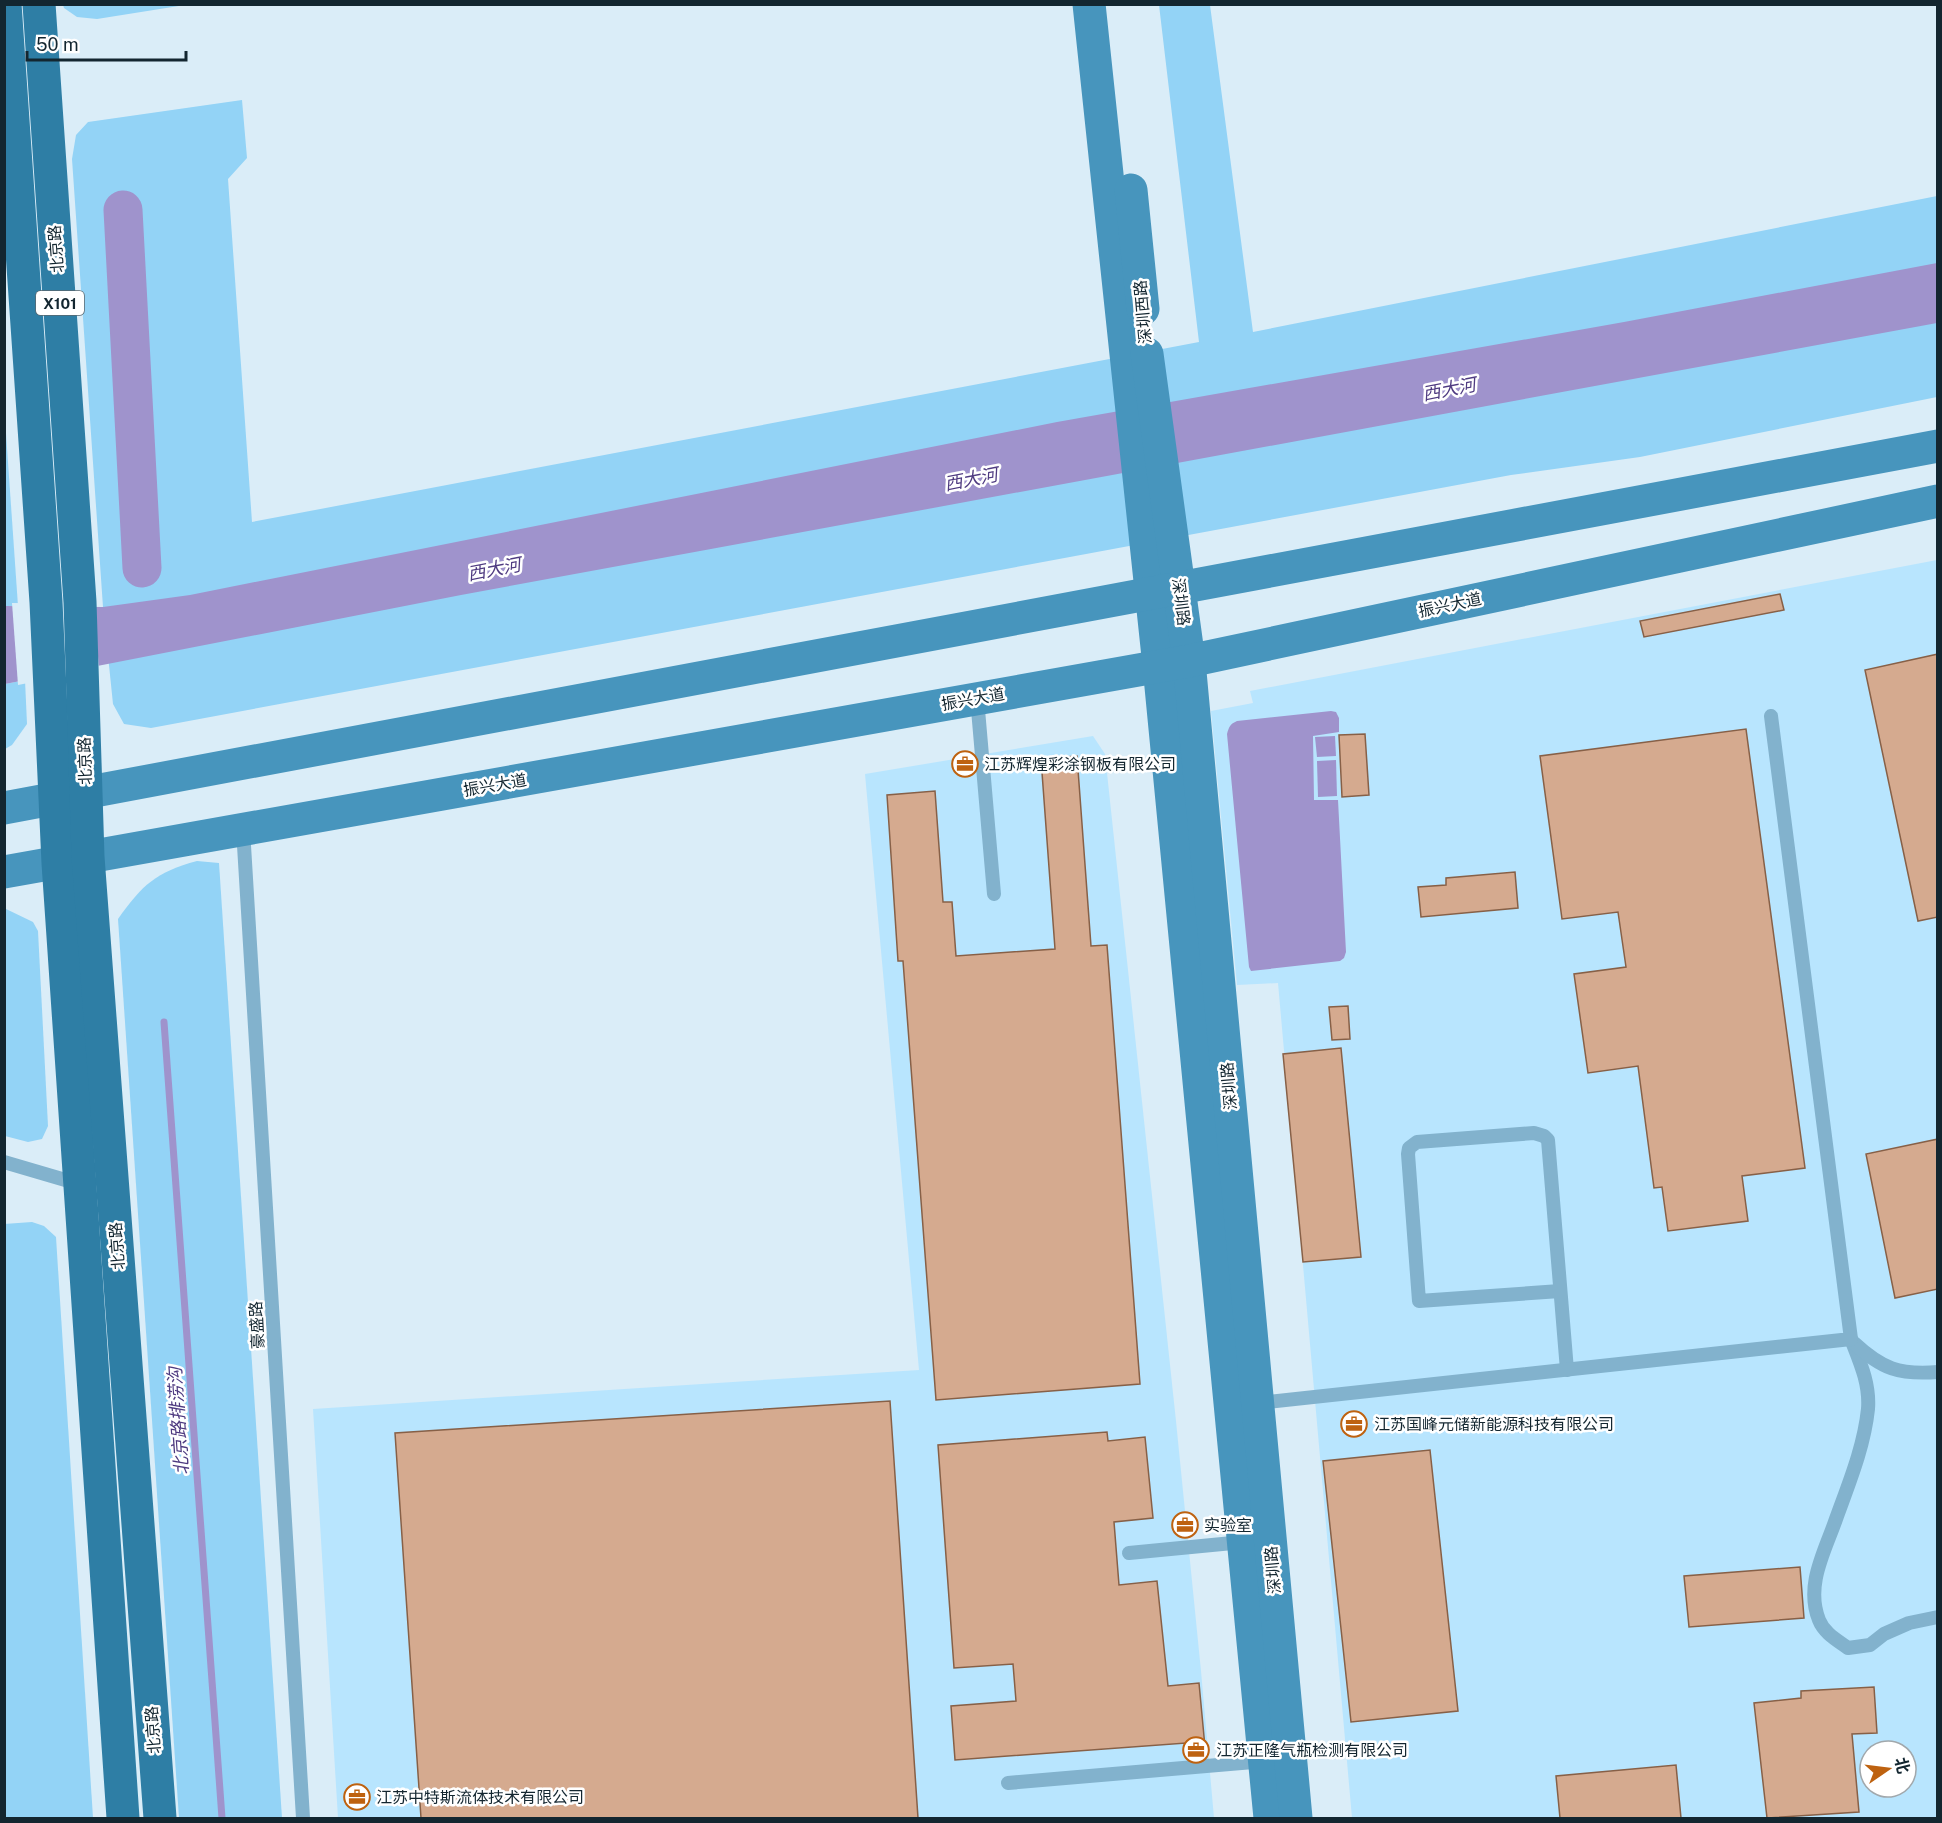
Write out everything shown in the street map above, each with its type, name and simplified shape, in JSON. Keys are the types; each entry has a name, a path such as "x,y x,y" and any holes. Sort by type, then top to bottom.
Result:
{"main road":[{"name":"北京路","path":"6,4 50,679 71,797"},
{"name":"北京路","path":"39,4 80,602 82,672 71,797 80,1184 123,1818"},
{"name":"深圳西路","path":"1089,4 1137,361"},
{"name":"深圳西路","path":"1110,4 1137,248 1137,361"},
{"name":"深圳路","path":"1137,361 1174,663 1244,1404 1296,1818"},
{"path":"4,808 1938,446"},
{"name":"振兴大道","path":"4,872 1174,663 1938,501"},
{"name":"北京路","path":"73,860 160,1818"},
{"name":"深圳路","path":"1244,1404 1243,1542 1270,1818"}],"lane":[{"path":"977,698 994,894"},
{"path":"1771,716 1851,1339 1867,1380 1868,1407 1865,1431 1856,1464 1820,1560 1814,1598 1819,1621 1830,1635 1848,1648 1870,1645 1884,1634 1909,1623 1938,1617"},
{"name":"豪盛路","path":"243,830 303,1818"},
{"path":"1560,1291 1419,1301 1409,1148 1417,1142 1534,1133 1548,1140 1567,1370"},
{"path":"4,1162 80,1184"},
{"path":"1244,1404 1851,1339 1872,1359 1890,1368 1911,1374 1938,1372"},
{"path":"1129,1553 1243,1542"},
{"path":"1008,1783 1265,1761"}],"shaded area":[{"path":"63,4 185,5 97,19 77,17 64,8"},
{"path":"1159,5 1210,5 1253,332 1937,196 1937,397 1640,457 1511,475 151,728 124,724 113,704 103,607 72,159 76,135 88,122 242,100 247,158 228,179 252,522 1199,342"},
{"path":"5,419 18,606 5,606"},
{"path":"1937,560 1937,1818 1352,1818 1278,983 1237,985 1211,711 1253,703 1250,691"},
{"path":"25,680 27,724 12,745 5,749 5,684"},
{"path":"1093,736 1105,754 1176,1421 1214,1818 338,1818 313,1409 919,1370 865,774"},
{"path":"197,861 219,863 282,1818 179,1818 118,919 151,881 171,870"},
{"path":"4,908 33,922 38,931 48,1126 42,1139 28,1142 5,1136"},
{"path":"32,1222 44,1226 56,1237 93,1818 5,1818 4,1224"}],"water":[{"name":"西大河","path":"1937,263 1937,323 461,595 5,684 5,606 103,607 190,595 1057,422 1624,322"},
{"path":"1336,712 1339,718 1339,732 1313,736 1314,800 1338,800 1346,952 1340,961 1251,971 1227,734 1231,725 1237,721"},
{"path":"1335,736 1336,756 1317,757 1315,737"},
{"path":"1336,760 1337,796 1318,797 1317,761"}],"pier":[{"path":"12,603 94,604 99,669 18,685"}],"building":[{"path":"1780,594 1784,610 1644,637 1640,621"},
{"path":"1938,654 1938,917 1918,921 1865,670"},
{"path":"1746,729 1805,1168 1742,1176 1748,1221 1668,1231 1662,1187 1654,1188 1638,1066 1588,1073 1574,974 1626,967 1618,912 1562,919 1540,756"},
{"path":"1365,734 1369,795 1342,797 1339,735"},
{"path":"1077,756 1091,946 1107,945 1140,1384 936,1400 903,961 898,961 887,795 935,791 943,902 952,902 956,956 1055,949 1041,759"},
{"path":"1515,872 1518,908 1421,917 1418,887 1446,885 1446,878"},
{"path":"1348,1006 1350,1039 1332,1040 1329,1007"},
{"path":"1341,1048 1361,1257 1303,1262 1283,1054"},
{"path":"1938,1139 1938,1289 1895,1298 1866,1154"},
{"name":"江苏中特斯流体技术有限公司","path":"890,1401 918,1818 421,1818 395,1433"},
{"path":"1107,1432 1108,1441 1145,1437 1153,1518 1114,1522 1119,1585 1157,1581 1168,1686 1199,1683 1205,1747 1187,1749 1186,1743 955,1760 951,1706 1016,1701 1013,1664 954,1668 938,1445"},
{"path":"1430,1450 1458,1711 1351,1722 1323,1461"},
{"path":"1800,1567 1804,1618 1689,1627 1684,1576"},
{"path":"1874,1687 1877,1733 1852,1734 1859,1812 1767,1818 1754,1703 1801,1698 1801,1691"},
{"path":"1676,1765 1681,1818 1560,1818 1556,1776"}],"waterway":[{"path":"123,210 142,568"},
{"name":"北京路排涝沟","path":"164,1022 222,1818"}],"place":[{"name":"江苏辉煌彩涂钢板有限公司","path":"965,764"},
{"name":"江苏国峰元储新能源科技有限公司","path":"1354,1424"},
{"name":"实验室","path":"1185,1525"},
{"name":"江苏正隆气瓶检测有限公司","path":"1196,1750"},
{"name":"江苏中特斯流体技术有限公司","path":"357,1797"}]}
